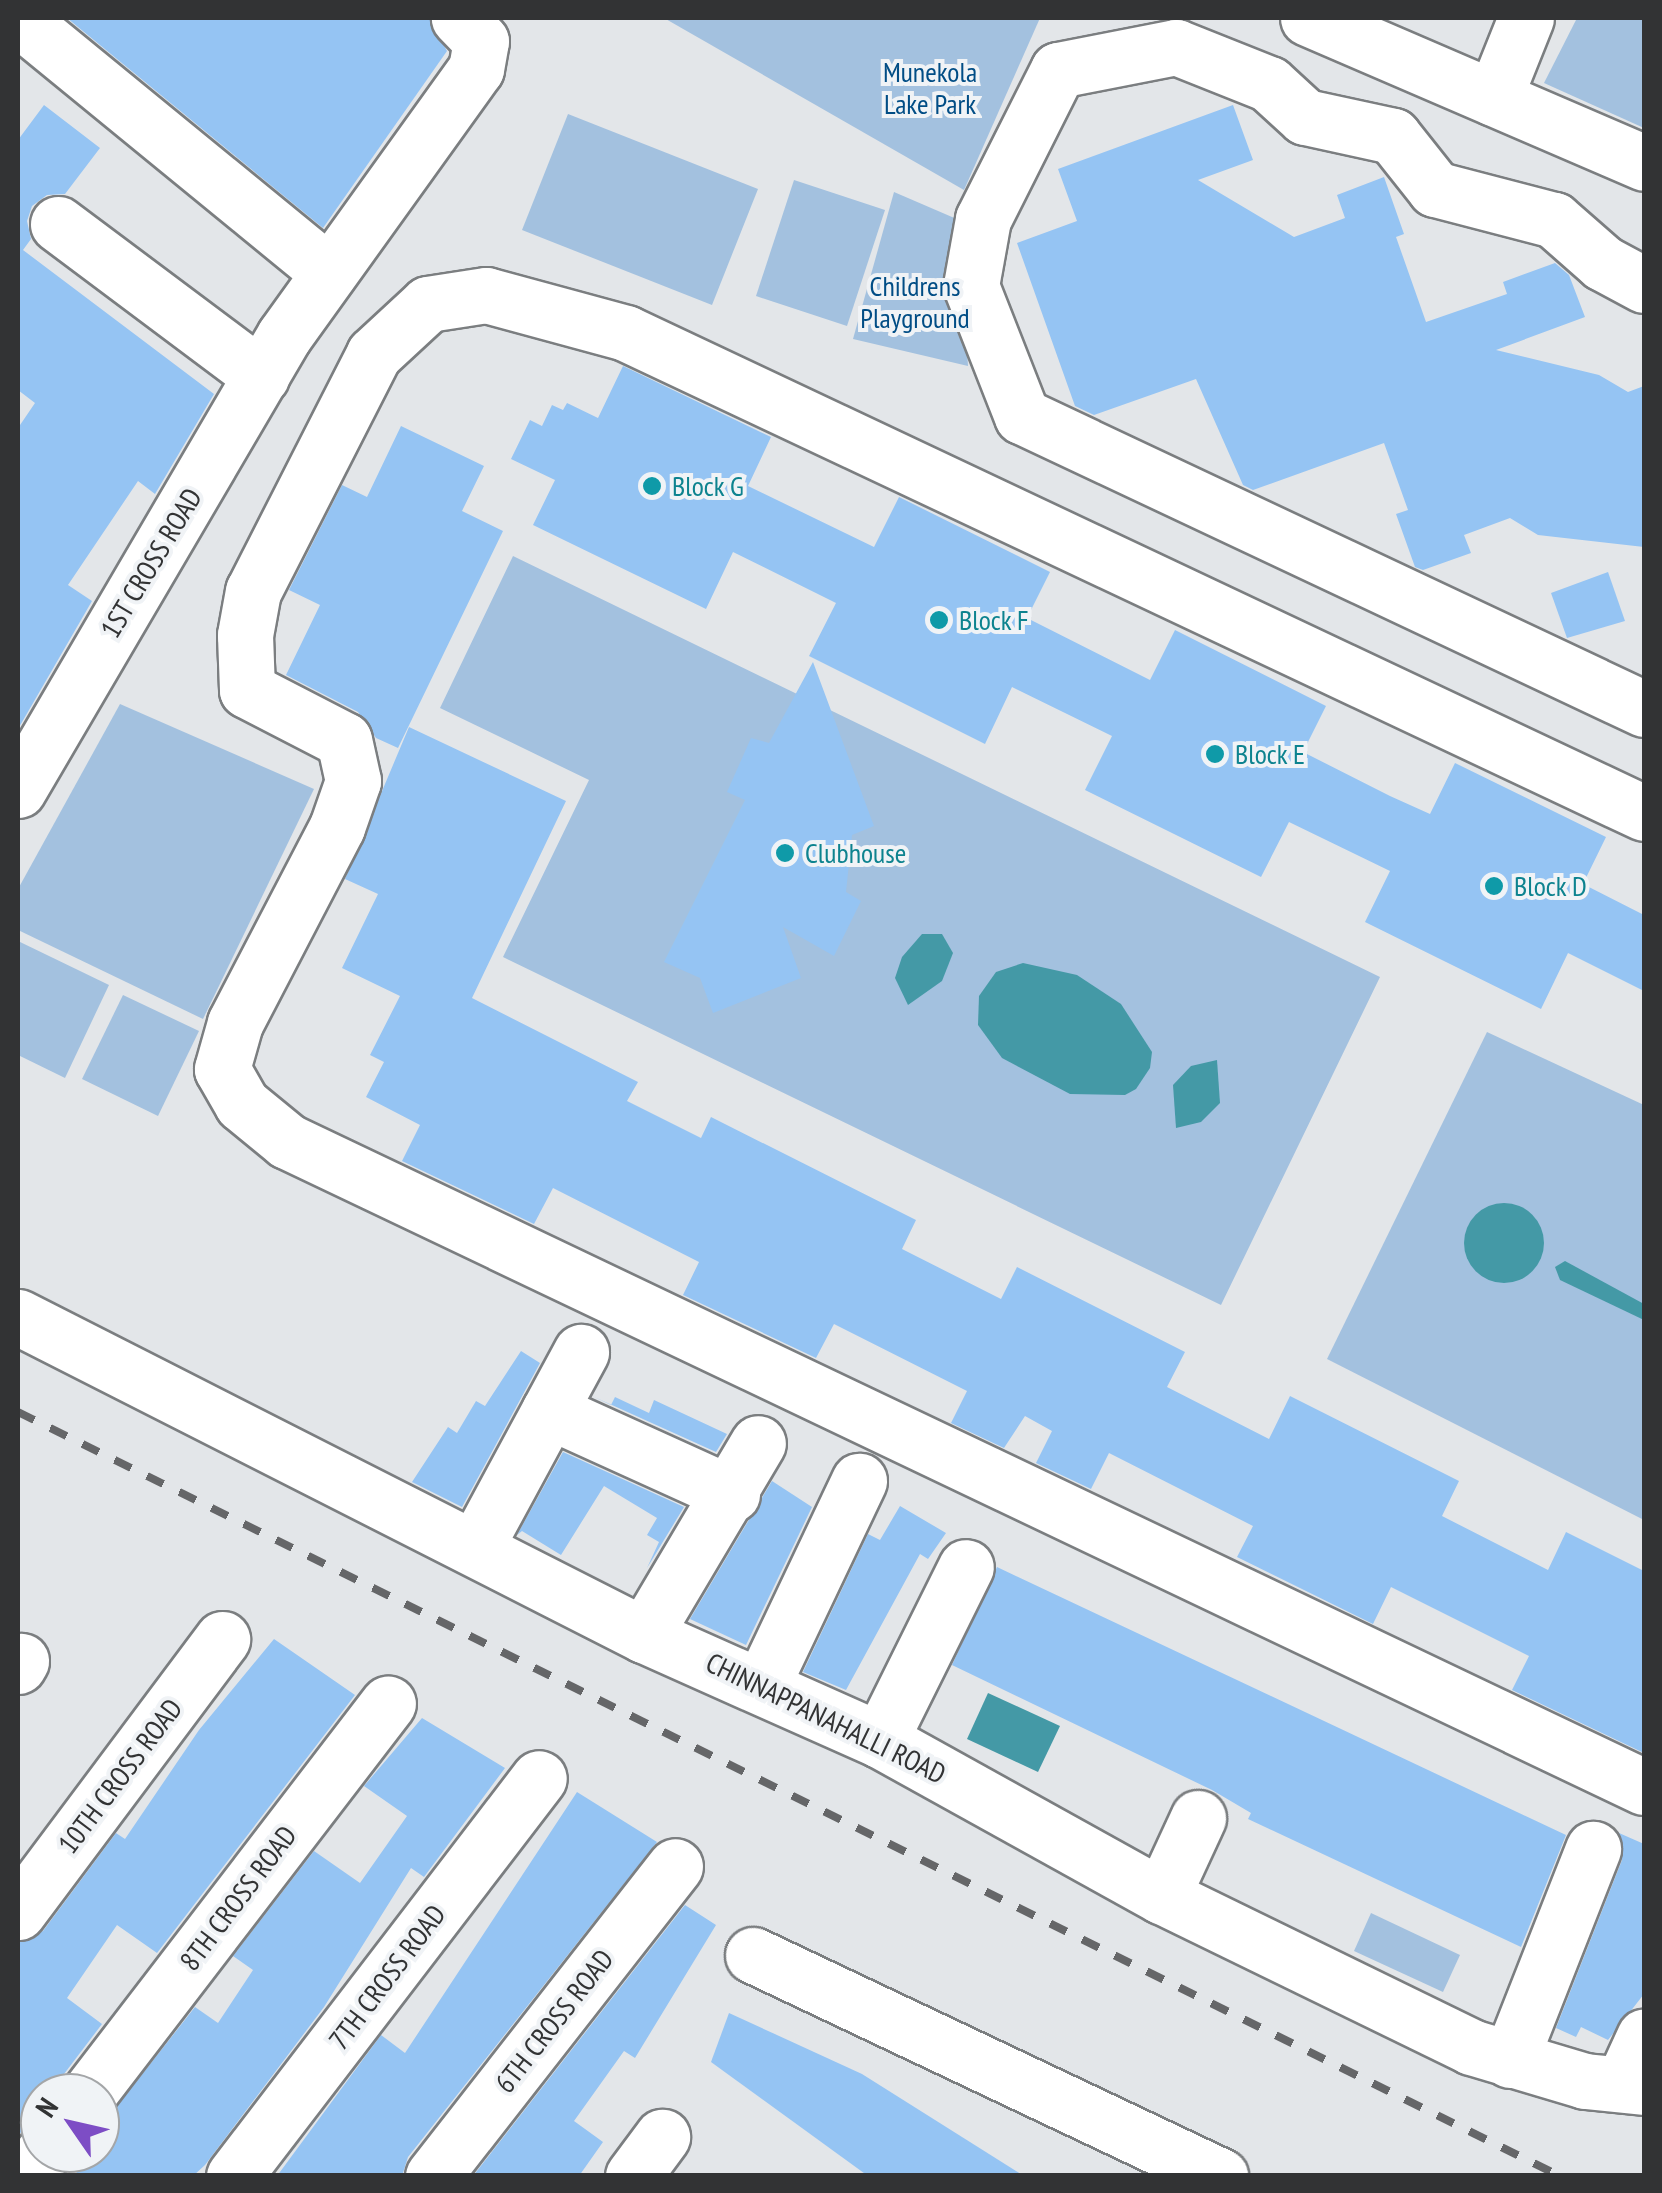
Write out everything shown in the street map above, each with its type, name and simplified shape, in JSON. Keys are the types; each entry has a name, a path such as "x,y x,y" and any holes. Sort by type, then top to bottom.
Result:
{"street":[{"path":"18,18 329,274"},
{"name":"1ST CROSS ROAD","path":"18,790 273,356 476,68 481,40 458,18"},
{"path":"1308,18 1644,164"},
{"path":"1494,98 1526,18"},
{"path":"1644,285 1603,262 1554,220 1435,190 1393,136 1301,112 1269,84 1176,48 1058,70 983,219 971,286 1022,416 1644,709"},
{"path":"1301,112 1305,146 1366,163 1399,183 1426,215 1574,255 1612,292 1644,298"},
{"path":"58,224 273,356"},
{"path":"1644,813 626,333 486,294 428,304 374,354 253,591 245,635 247,690 344,740 353,781 337,827 236,1023 222,1069 242,1104 286,1141 1644,1788"},
{"name":"CHINNAPPANAHALLI ROAD","path":"18,1318 644,1634 763,1682 880,1740 1162,1896 1471,2047 1510,2060 1637,2069"},
{"path":"475,1548 581,1352"},
{"path":"549,1411 732,1494"},
{"path":"644,1634 732,1494 758,1443"},
{"path":"763,1682 859,1482"},
{"path":"880,1740 966,1567"},
{"name":"10TH CROSS ROAD","path":"18,1912 222,1639"},
{"name":"8TH CROSS ROAD","path":"103,2073 388,1703"},
{"name":"7TH CROSS ROAD","path":"234,2176 539,1778"},
{"path":"1162,1896 1198,1818"},
{"path":"1510,2060 1593,1849"},
{"name":"6TH CROSS ROAD","path":"433,2176 675,1866"},
{"path":"753,1955 1220,2176"}],"green space":[{"name":"Munekola Lake Park","path":"664,18 1040,18 964,190"},
{"path":"1577,18 1644,18 1644,128 1544,83"},
{"path":"568,114 758,189 712,305 522,230"},
{"path":"794,180 885,210 847,326 756,296"},
{"name":"Childrens Playground","path":"894,192 959,220 968,366 853,339"},
{"path":"513,556 1380,977 1221,1305 503,957 589,780 440,708"},
{"path":"120,704 314,789 203,1019 18,930 18,889"},
{"path":"18,941 109,985 65,1078 18,1055"},
{"path":"123,995 199,1031 158,1116 82,1079"},
{"path":"1487,1032 1644,1105 1644,1520 1327,1359"},
{"path":"1371,1913 1460,1955 1443,1992 1354,1951"}],"shaded area":[{"path":"922,934 942,934 953,953 942,981 908,1005 895,978 902,957"},
{"path":"1023,963 1077,975 1121,1004 1152,1052 1150,1068 1136,1089 1125,1095 1070,1094 1002,1058 978,1025 979,996 996,972"},
{"path":"1217,1060 1220,1103 1201,1122 1176,1128 1173,1085 1191,1066"},
{"path":"1504,1203 1519,1206 1532,1215 1541,1228 1541,1258 1532,1271 1519,1280 1504,1283 1489,1280 1476,1271 1467,1258 1464,1243 1467,1228 1476,1215 1489,1206"},
{"path":"1565,1261 1644,1304 1644,1320 1560,1280 1555,1267"},
{"path":"988,1693 1060,1726 1038,1772 967,1739"}],"building":[{"path":"67,18 429,18 447,51 323,228"},
{"path":"44,105 100,148 65,194 47,195 32,206 27,221 31,239 23,250 214,394 155,494 138,481 68,585 92,601 18,729 18,428 35,403 18,390 18,140"},
{"path":"1233,105 1253,160 1198,180 1294,237 1345,218 1337,195 1384,177 1404,234 1396,237 1426,322 1507,294 1503,282 1555,263 1569,275 1585,317 1496,350 1599,375 1628,392 1644,386 1644,547 1538,535 1510,518 1464,535 1471,553 1423,570 1415,567 1396,514 1408,510 1384,443 1253,490 1243,485 1196,379 1094,415 1075,406 1017,243 1077,221 1058,169"},
{"path":"623,366 771,437 748,486 874,547 899,497 1050,572 1027,618 1150,680 1175,630 1326,706 1303,752 1390,796 1430,814 1455,763 1606,837 1583,884 1644,915 1644,991 1568,953 1541,1009 1365,922 1390,871 1289,822 1261,877 1085,790 1112,736 1012,687 985,744 809,656 836,603 733,552 706,609 533,525 555,480 511,459 530,420 542,426 552,405 563,410 567,403 598,418"},
{"path":"401,426 484,466 462,511 503,531 398,748 376,738 358,712 286,675 320,605 289,590 342,485 367,497"},
{"path":"1608,572 1625,621 1567,638 1551,593"},
{"name":"Clubhouse","path":"813,662 874,826 852,835 846,892 861,901 834,956 783,927 801,978 713,1013 700,978 664,962 745,800 727,792 751,738 769,743"},
{"path":"409,727 566,801 472,998 638,1082 627,1101 701,1138 711,1117 916,1220 902,1249 1001,1299 1017,1267 1185,1352 1167,1387 1269,1439 1290,1396 1459,1481 1442,1516 1548,1570 1566,1532 1644,1571 1644,1753 1512,1690 1529,1656 1391,1587 1373,1624 1237,1557 1253,1526 1109,1453 1091,1489 1036,1463 1052,1431 1025,1416 1004,1448 951,1423 967,1391 834,1324 816,1358 683,1295 699,1262 553,1188 534,1224 402,1161 420,1125 366,1097 384,1062 370,1055 400,996 342,968 378,894 345,879"},
{"path":"521,1351 540,1363 462,1507 412,1482 448,1427 457,1433 476,1401 485,1406"},
{"path":"615,1397 649,1413 654,1400 727,1434 716,1452 611,1405"},
{"path":"563,1452 684,1507 647,1568 659,1542 647,1535 657,1518 604,1486 561,1555 522,1531 517,1535"},
{"path":"772,1481 812,1507 746,1645 690,1619"},
{"path":"900,1506 946,1533 928,1559 920,1554 846,1690 803,1672 868,1534 880,1540"},
{"path":"997,1567 1566,1835 1521,1947 1248,1819 1251,1813 1212,1790 952,1665"},
{"path":"274,1639 355,1695 157,1953 117,1925 67,1998 102,2024 65,2073 20,2073 18,2135 18,1943 43,1931 116,1833 125,1839 199,1730"},
{"path":"422,1718 505,1768 424,1877 411,1868 324,2007 205,2165 193,2176 74,2176 120,2173 120,2103 195,2007 218,2023 253,1970 233,1956 314,1851 360,1883 407,1816 364,1786"},
{"path":"577,1792 657,1842 408,2157 402,2176 277,2176 381,2035 405,2053"},
{"path":"1619,1833 1644,1844 1644,1994 1608,2040 1581,2027 1576,2037 1556,2028 1622,1860"},
{"path":"685,1905 716,1925 635,2058 624,2051 574,2121 603,2142 579,2176 473,2176"},
{"path":"729,2013 862,2074 1024,2176 868,2176 711,2062"}],"railway":[{"path":"18,1412 1560,2176"}],"place":[{"name":"Block G","path":"652,486"},
{"name":"Block F","path":"939,620"},
{"name":"Block E","path":"1215,754"},
{"name":"Clubhouse","path":"785,853"},
{"name":"Block D","path":"1494,886"}]}
